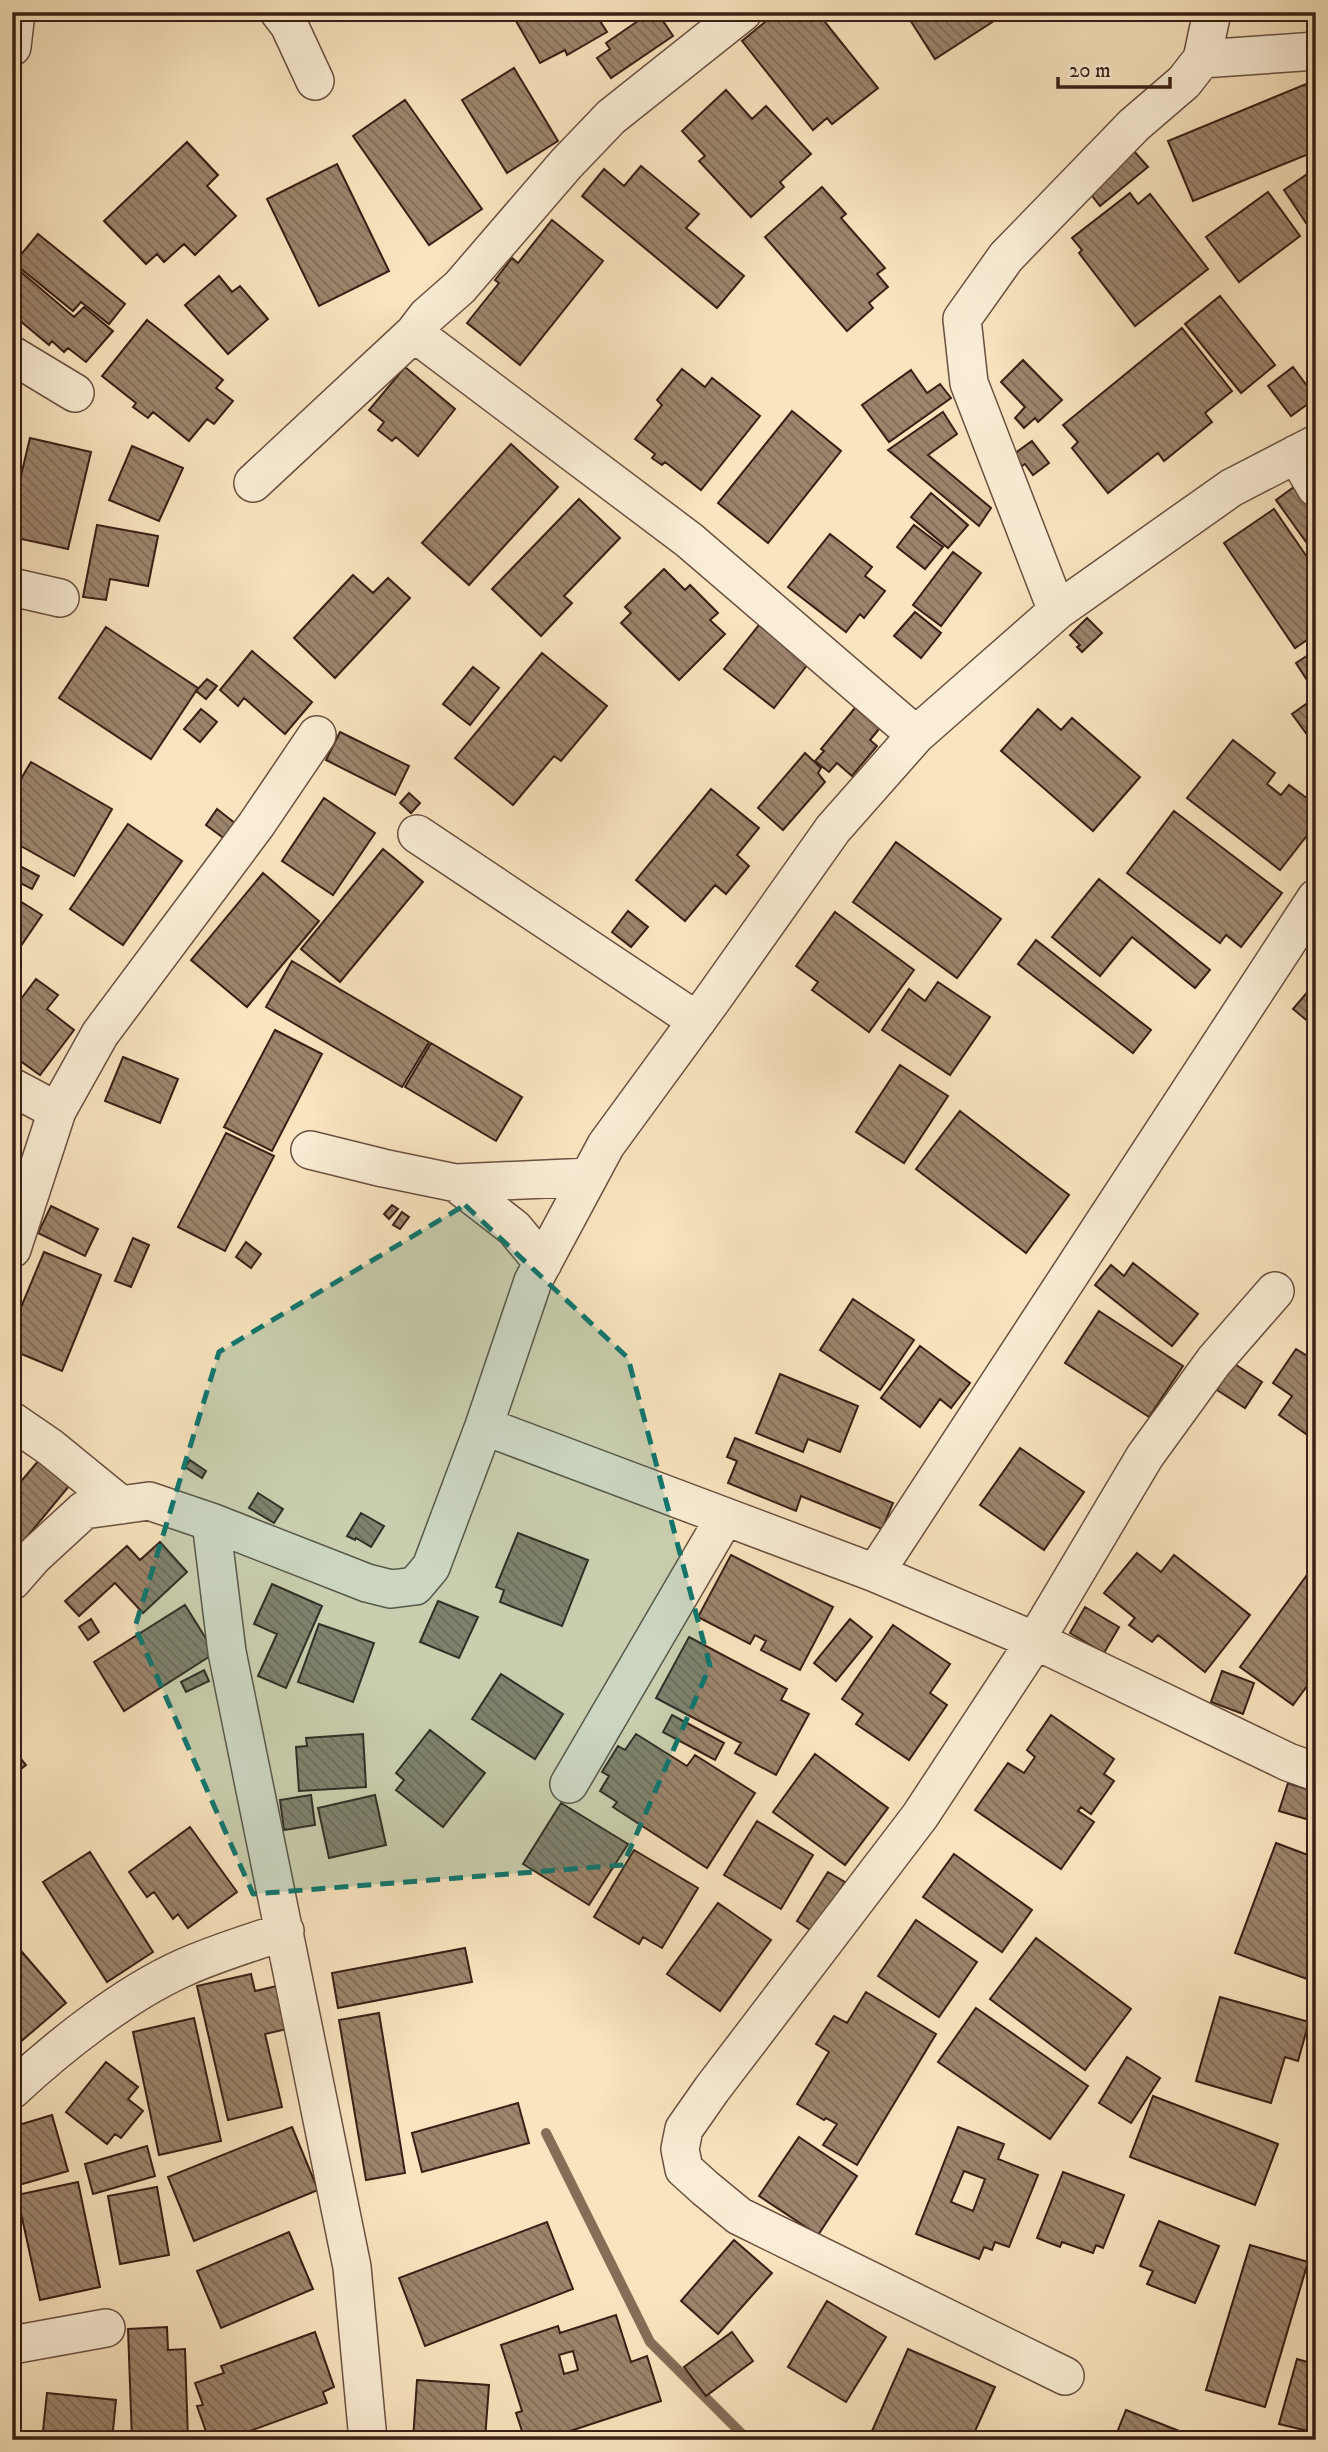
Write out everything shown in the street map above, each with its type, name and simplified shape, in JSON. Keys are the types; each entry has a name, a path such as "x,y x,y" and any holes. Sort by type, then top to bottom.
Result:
{"street":[{"path":"12,47 16,12"},
{"path":"279,12 289,25 316,81"},
{"path":"253,483 460,287 566,164 611,117 743,12"},
{"path":"1057,611 969,383 962,319 1006,257 1134,125 1184,82 1202,58 1212,12"},
{"path":"1202,58 1316,51"},
{"path":"414,333 689,540 916,735"},
{"path":"12,355 75,393"},
{"path":"12,1581 33,1557 84,1510 149,1501 368,1583 391,1589 415,1586 431,1567 484,1426 533,1281 606,1145 833,829 916,735 1057,611 1231,488 1306,449 1316,488"},
{"path":"12,587 60,598"},
{"path":"12,1249 57,1111 100,1034 256,825 317,735"},
{"path":"417,834 697,1021"},
{"path":"875,1573 1316,898"},
{"path":"12,1087 57,1111"},
{"path":"310,1150 456,1182 589,1177"},
{"path":"456,1182 514,1228 543,1263"},
{"path":"1065,2376 739,2216 684,2169 680,2149 684,2129 712,2088 920,1816 1035,1641 1144,1456 1214,1361 1275,1291"},
{"path":"12,1421 50,1447 121,1505"},
{"path":"484,1426 875,1573 1035,1641 1288,1762 1312,1763"},
{"path":"569,1784 725,1517"},
{"path":"211,1522 227,1652 352,2267 368,2440"},
{"path":"12,2090 73,2038 183,1968 285,1931"},
{"path":"12,2344 106,2328"}],"highlighted area":[{"path":"465,1205 628,1358 710,1666 623,1865 253,1894 135,1627 219,1352"}],"building":[{"path":"616,12 600,21 607,32 567,55 565,50 540,63 512,14"},
{"path":"651,12 657,12 673,36 611,78 597,58 610,49 606,43"},
{"path":"777,12 817,12 878,88 832,124 827,118 813,130 742,41"},
{"path":"905,12 992,12 997,19 935,59"},
{"path":"514,68 558,141 507,173 462,100"},
{"path":"1306,84 1316,109 1316,151 1193,201 1168,141"},
{"path":"726,90 752,119 766,106 811,154 780,182 784,187 751,217 699,161 705,156 682,131"},
{"path":"405,100 482,209 429,245 353,136"},
{"path":"187,142 218,175 207,186 236,216 195,255 184,244 164,262 157,254 146,264 104,221"},
{"path":"1133,150 1148,167 1100,206 1086,188"},
{"path":"337,164 389,271 319,306 267,199"},
{"path":"641,166 699,214 686,228 744,276 717,308 582,196 604,169 624,186"},
{"path":"1316,168 1316,238 1284,190"},
{"path":"822,187 846,214 841,218 885,268 877,274 888,287 869,303 873,308 847,331 765,237"},
{"path":"1268,192 1300,236 1239,282 1206,237"},
{"path":"1130,193 1138,204 1150,194 1208,269 1135,326 1079,253 1082,250 1072,238"},
{"path":"552,220 603,261 520,365 467,323 499,283 495,280 512,258 518,263"},
{"path":"38,234 125,304 109,324 81,302 73,311 14,263"},
{"path":"13,265 74,317 84,307 113,331 86,362 68,348 64,352 52,341 49,345 12,314"},
{"path":"219,276 232,292 240,286 268,319 228,354 185,305"},
{"path":"1220,296 1275,365 1241,393 1185,324"},
{"path":"147,320 223,380 216,388 233,401 214,424 207,419 189,441 153,412 148,418 133,407 136,403 102,376"},
{"path":"1182,328 1232,391 1205,413 1212,422 1164,461 1158,453 1108,493 1072,448 1078,442 1063,425"},
{"path":"1023,360 1062,400 1038,422 1035,418 1024,428 1015,418 1025,407 1001,382"},
{"path":"405,367 455,409 418,456 396,437 392,441 378,430 384,422 369,410"},
{"path":"1293,367 1316,398 1291,416 1268,386"},
{"path":"682,369 705,387 712,378 760,416 701,490 665,462 662,465 652,458 655,454 635,439 662,405 657,400"},
{"path":"911,370 927,393 940,384 951,398 889,442 862,405"},
{"path":"792,411 841,451 768,543 718,503"},
{"path":"943,412 957,434 928,455 991,508 979,526 888,450"},
{"path":"30,438 91,452 68,549 12,537 12,513"},
{"path":"1032,441 1049,463 1033,475 1025,464 1022,466 1014,454"},
{"path":"511,444 558,487 469,585 422,543"},
{"path":"132,446 183,468 159,521 109,500"},
{"path":"1294,487 1316,517 1316,556 1276,500"},
{"path":"931,493 968,525 948,548 911,517"},
{"path":"579,499 620,538 564,596 572,603 541,636 492,589"},
{"path":"1274,509 1316,570 1316,634 1295,648 1224,543"},
{"path":"97,525 158,536 148,586 110,579 106,600 83,597"},
{"path":"914,525 943,547 925,569 897,547"},
{"path":"830,534 872,567 865,576 885,591 864,618 860,614 846,632 788,587"},
{"path":"953,552 981,573 941,626 913,605"},
{"path":"664,569 685,590 690,585 718,613 710,620 725,634 679,680 621,623 631,613 625,607"},
{"path":"353,575 373,593 388,578 410,598 335,678 294,638"},
{"path":"915,612 941,633 921,658 894,636"},
{"path":"1087,618 1102,633 1082,652 1077,647 1080,645 1070,635"},
{"path":"759,625 808,664 774,708 724,669"},
{"path":"106,627 198,688 151,759 59,698"},
{"path":"1316,650 1316,685 1312,688 1296,663"},
{"path":"252,651 312,702 285,734 244,698 238,706 220,690"},
{"path":"542,653 607,706 561,761 554,756 513,805 455,758"},
{"path":"473,667 499,688 470,725 443,704"},
{"path":"207,679 217,686 206,699 196,691"},
{"path":"864,697 888,718 870,740 877,746 852,776 837,763 829,772 815,761 824,751 821,749"},
{"path":"1316,697 1316,747 1292,714"},
{"path":"201,709 217,722 200,742 184,729"},
{"path":"1038,709 1061,730 1072,718 1140,777 1093,831 1001,751"},
{"path":"340,732 409,766 395,795 326,760"},
{"path":"1233,740 1275,773 1267,784 1281,795 1289,785 1316,805 1316,824 1280,870 1187,798"},
{"path":"805,753 821,768 818,773 825,782 783,830 758,808"},
{"path":"31,762 112,809 74,876 12,841 12,794"},
{"path":"711,789 759,828 737,855 749,866 726,894 715,885 685,921 636,880"},
{"path":"409,793 420,803 411,813 400,803"},
{"path":"324,798 375,833 333,895 282,861"},
{"path":"217,809 236,824 225,839 206,825"},
{"path":"1174,811 1282,893 1241,947 1226,935 1220,943 1127,873"},
{"path":"128,824 182,861 123,945 70,909"},
{"path":"896,842 1001,919 957,978 853,902"},
{"path":"383,849 423,882 340,982 301,949"},
{"path":"12,862 39,876 32,889 12,879"},
{"path":"263,873 319,921 247,1007 191,960"},
{"path":"1099,879 1210,970 1195,988 1132,937 1100,976 1052,937"},
{"path":"12,896 42,915 12,959"},
{"path":"628,911 648,927 631,947 612,932"},
{"path":"835,912 914,970 869,1032 812,990 818,982 796,966"},
{"path":"1036,940 1151,1030 1133,1053 1018,964"},
{"path":"292,961 429,1042 402,1087 266,1007"},
{"path":"36,979 58,995 47,1009 74,1030 40,1075 12,1055 12,1011"},
{"path":"938,982 990,1017 950,1075 882,1030 909,989 925,1001"},
{"path":"1316,982 1316,1028 1293,1009"},
{"path":"275,1030 322,1054 272,1151 224,1127"},
{"path":"431,1043 522,1097 496,1141 405,1087"},
{"path":"123,1057 178,1079 160,1123 105,1101"},
{"path":"900,1065 948,1096 904,1163 856,1132"},
{"path":"960,1111 1069,1195 1026,1253 916,1169"},
{"path":"226,1133 274,1156 225,1251 178,1227"},
{"path":"392,1205 398,1209 389,1219 384,1214"},
{"path":"51,1206 98,1229 85,1256 38,1233"},
{"path":"402,1212 409,1217 400,1229 393,1225"},
{"path":"133,1238 149,1245 131,1287 115,1281"},
{"path":"246,1242 261,1254 251,1268 236,1257"},
{"path":"44,1252 101,1275 62,1371 12,1350 12,1329"},
{"path":"1133,1263 1198,1314 1172,1346 1095,1285 1111,1265 1124,1276"},
{"path":"853,1299 914,1340 880,1390 820,1350"},
{"path":"1099,1311 1183,1366 1149,1417 1065,1363"},
{"path":"920,1346 970,1383 951,1408 940,1399 920,1427 881,1398"},
{"path":"1296,1349 1316,1361 1316,1441 1279,1415 1292,1396 1273,1383"},
{"path":"1233,1363 1262,1382 1245,1408 1217,1390"},
{"path":"780,1374 858,1406 840,1452 808,1439 803,1452 756,1433"},
{"path":"735,1438 893,1503 882,1529 801,1496 796,1511 728,1483 737,1461 727,1457"},
{"path":"1020,1448 1084,1492 1044,1550 980,1505"},
{"path":"39,1460 69,1486 12,1555 12,1492"},
{"path":"190,1460 206,1471 202,1478 185,1467"},
{"path":"258,1493 283,1509 274,1523 249,1508"},
{"path":"361,1513 384,1526 371,1547 347,1536"},
{"path":"518,1533 588,1560 562,1626 500,1602 504,1590 496,1587"},
{"path":"160,1542 187,1572 143,1613 115,1583 79,1616 65,1601 127,1546 140,1560"},
{"path":"1137,1553 1161,1572 1174,1555 1250,1615 1205,1672 1158,1635 1152,1642 1129,1625 1135,1618 1104,1593"},
{"path":"731,1555 833,1607 800,1670 761,1650 766,1641 755,1635 750,1644 698,1617"},
{"path":"1312,1568 1316,1570 1316,1674 1293,1705 1240,1667"},
{"path":"272,1584 322,1606 286,1688 258,1676 277,1634 254,1624"},
{"path":"438,1601 478,1617 459,1658 420,1642"},
{"path":"185,1605 215,1653 124,1711 94,1662"},
{"path":"1085,1607 1119,1627 1104,1653 1070,1633"},
{"path":"91,1619 99,1632 88,1640 79,1627"},
{"path":"850,1619 872,1637 836,1681 814,1663"},
{"path":"319,1624 374,1643 353,1702 298,1682"},
{"path":"893,1625 950,1664 930,1693 947,1705 909,1760 856,1724 863,1714 842,1699"},
{"path":"689,1637 787,1689 781,1700 809,1714 776,1775 735,1753 741,1743 656,1698"},
{"path":"204,1670 209,1681 186,1692 181,1682"},
{"path":"1222,1671 1254,1683 1243,1714 1211,1702"},
{"path":"501,1674 563,1714 535,1759 472,1719"},
{"path":"672,1715 724,1743 715,1760 663,1732"},
{"path":"1051,1715 1114,1759 1104,1774 1114,1781 1091,1814 1081,1807 1078,1811 1094,1822 1061,1869 975,1810 1008,1763 1024,1773 1035,1757 1027,1750"},
{"path":"430,1730 485,1773 443,1827 396,1790 404,1780 396,1773"},
{"path":"363,1734 366,1787 299,1791 296,1747 307,1746 306,1738"},
{"path":"636,1734 687,1766 695,1755 755,1793 707,1868 613,1807 617,1802 600,1791 609,1776 602,1772 618,1746 625,1750"},
{"path":"12,1748 26,1765 12,1776"},
{"path":"815,1754 888,1808 845,1865 773,1812"},
{"path":"1288,1783 1316,1792 1316,1822 1279,1811"},
{"path":"311,1795 315,1825 284,1830 280,1800"},
{"path":"375,1795 386,1845 329,1858 318,1808"},
{"path":"561,1803 628,1844 589,1905 523,1864"},
{"path":"757,1821 813,1855 781,1909 724,1875"},
{"path":"190,1827 237,1892 188,1928 178,1914 173,1919 154,1892 147,1897 129,1872"},
{"path":"1276,1843 1316,1858 1316,1964 1310,1980 1235,1953"},
{"path":"634,1850 698,1888 662,1948 643,1937 639,1944 594,1917"},
{"path":"90,1852 153,1952 107,1982 43,1882"},
{"path":"954,1854 1032,1910 1002,1952 923,1897"},
{"path":"828,1872 845,1882 813,1932 797,1921"},
{"path":"718,1903 771,1940 720,2011 667,1974"},
{"path":"916,1920 977,1962 939,2017 878,1976"},
{"path":"1036,1938 1131,2009 1085,2070 990,1999"},
{"path":"465,1948 472,1982 338,2008 332,1973"},
{"path":"22,1952 66,2003 12,2049 12,1961"},
{"path":"251,1974 255,1991 277,1986 287,2029 265,2034 282,2107 228,2120 197,1986"},
{"path":"866,1992 936,2034 857,2165 823,2145 837,2124 826,2118 824,2120 797,2104 829,2052 816,2044 834,2016 847,2023"},
{"path":"1220,1997 1309,2022 1298,2061 1285,2057 1271,2103 1196,2081"},
{"path":"976,2008 1088,2086 1050,2139 938,2062"},
{"path":"379,2013 405,2173 366,2180 339,2020"},
{"path":"194,2018 221,2141 159,2155 133,2032"},
{"path":"1127,2057 1160,2078 1131,2123 1099,2103"},
{"path":"106,2062 138,2087 128,2099 143,2111 121,2138 115,2134 107,2144 66,2112"},
{"path":"1153,2096 1278,2144 1255,2205 1130,2157"},
{"path":"518,2103 529,2143 422,2172 412,2133"},
{"path":"52,2115 68,2171 12,2187 12,2127"},
{"path":"292,2127 318,2190 194,2241 168,2177"},
{"path":"958,2127 1004,2144 998,2159 1038,2175 1009,2247 995,2242 992,2250 984,2247 979,2259 916,2234","holes":["964,2171 985,2179 973,2211 951,2202"]},
{"path":"799,2137 857,2176 818,2235 759,2196"},
{"path":"147,2146 155,2176 93,2194 85,2164"},
{"path":"1063,2172 1124,2195 1103,2248 1096,2245 1093,2253 1062,2242 1060,2247 1037,2238"},
{"path":"78,2182 100,2287 40,2300 17,2195"},
{"path":"157,2187 169,2255 120,2264 108,2196"},
{"path":"1159,2221 1219,2246 1195,2303 1147,2284 1153,2271 1140,2266"},
{"path":"547,2222 573,2289 425,2346 399,2278"},
{"path":"289,2232 313,2289 221,2328 197,2271"},
{"path":"734,2240 772,2273 718,2334 681,2301"},
{"path":"1250,2245 1308,2262 1265,2407 1206,2390"},
{"path":"12,2275 20,2302 12,2304"},
{"path":"827,2301 886,2337 846,2402 788,2367"},
{"path":"616,2315 631,2362 647,2356 661,2401 543,2440 525,2440 516,2413 522,2411 501,2345 558,2326 560,2333","holes":["573,2351 578,2370 564,2374 559,2355"]},
{"path":"167,2327 168,2350 185,2349 188,2440 132,2440 128,2329"},
{"path":"315,2332 334,2387 323,2392 327,2403 225,2440 209,2440 197,2406 203,2405 195,2383 224,2373 221,2366"},
{"path":"732,2332 753,2361 706,2396 684,2367"},
{"path":"908,2349 995,2387 971,2440 868,2440"},
{"path":"1314,2354 1316,2433 1279,2424 1297,2359 1311,2363"},
{"path":"417,2380 489,2385 485,2440 413,2440"},
{"path":"47,2393 116,2400 112,2440 42,2440"},
{"path":"1126,2410 1202,2440 1114,2440"},
{"path":"1275,2431 1302,2440 1272,2440"}],"waterway":[{"path":"546,2133 650,2342 748,2440"}]}
